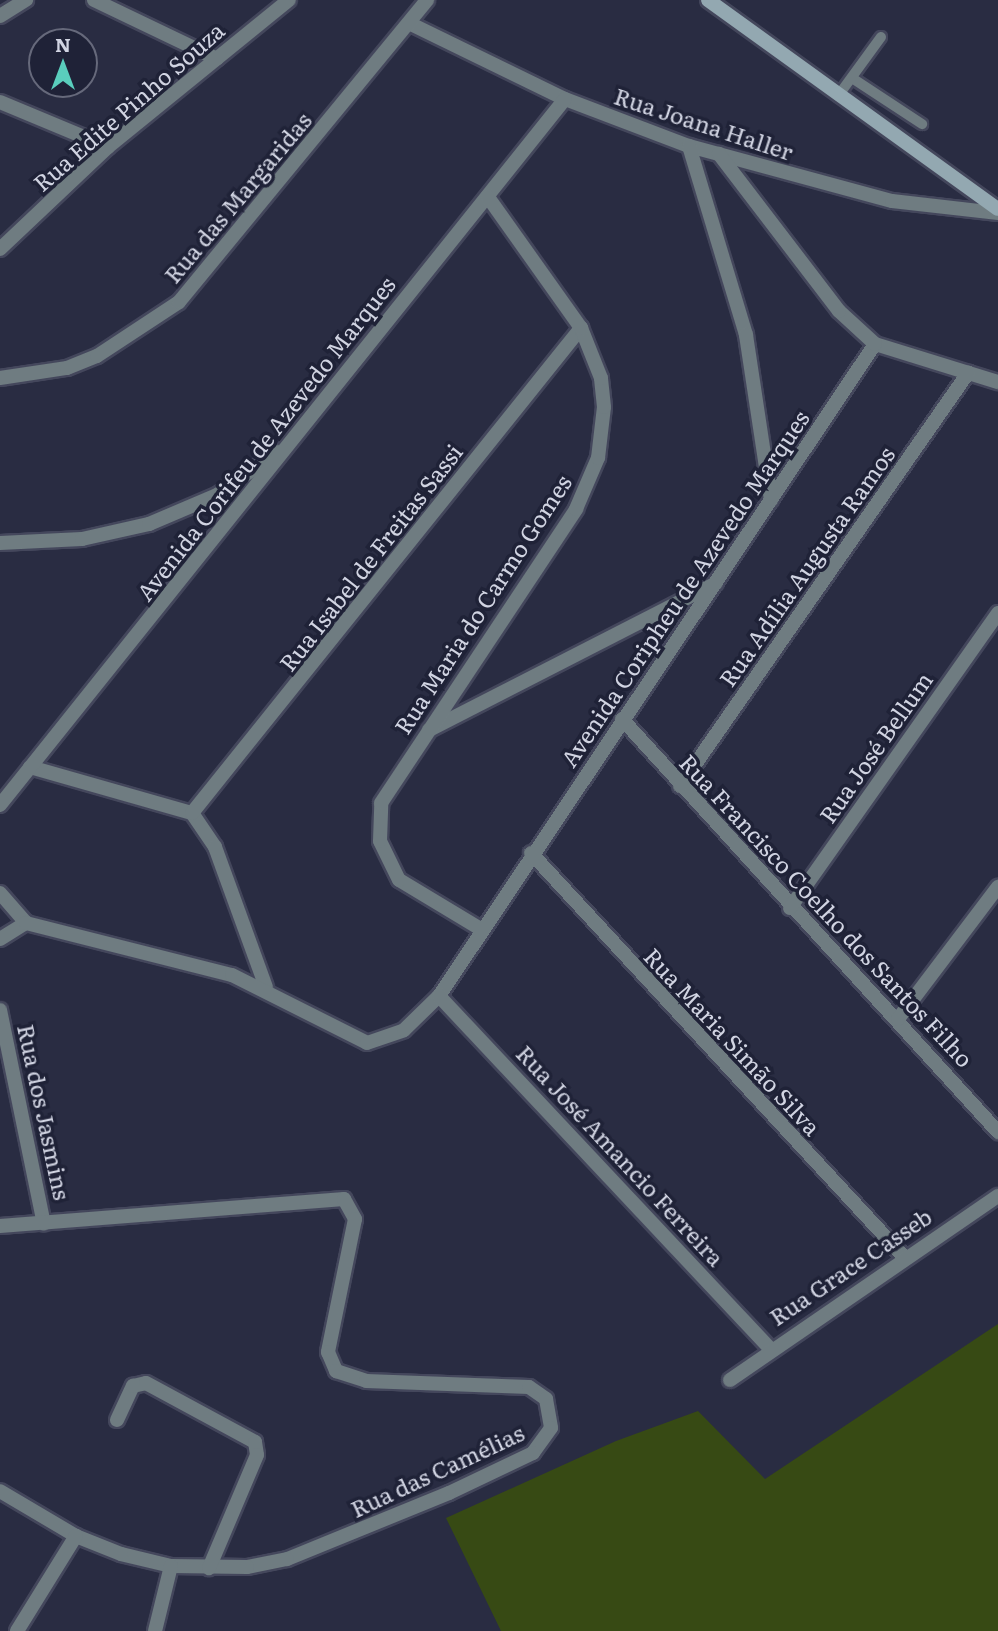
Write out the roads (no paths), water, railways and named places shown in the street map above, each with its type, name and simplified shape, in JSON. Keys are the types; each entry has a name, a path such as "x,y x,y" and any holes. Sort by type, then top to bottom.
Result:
{"street":[{"path":"0,16 26,0"},
{"path":"94,0 216,59"},
{"name":"Rua Edite Pinho Souza","path":"2,245 108,147 289,0"},
{"name":"Rua das Margaridas","path":"0,378 66,368 97,356 179,302 411,24 428,0"},
{"path":"708,0 998,211"},
{"name":"Rua Joana Haller","path":"411,24 565,99 689,145 891,201 998,211"},
{"name":"Avenida Corifeu de Azevedo Marques","path":"0,805 565,99"},
{"path":"0,102 108,147"},
{"path":"689,145 739,308 771,500"},
{"path":"719,154 822,290 875,344 998,382"},
{"name":"Rua Maria do Carmo Gomes","path":"479,928 399,880 380,841 381,803 426,731 576,509 594,471 604,407 601,378 581,328 488,197"},
{"name":"Rua Isabel de Freitas Sassi","path":"192,813 581,328"},
{"name":"Avenida Coripheu de Azevedo Marques","path":"266,987 346,1035 376,1044 404,1030 439,996 479,928 717,583 875,344"},
{"name":"Rua Adília Augusta Ramos","path":"680,786 968,373"},
{"path":"0,542 82,539 149,524 217,495 292,440"},
{"path":"426,731 717,583"},
{"name":"Rua José Bellum","path":"790,908 998,612"},
{"name":"Rua Francisco Coelho dos Santos Filho","path":"622,719 790,908 898,1019 998,1132"},
{"path":"30,767 192,813 215,847 266,987"},
{"name":"Rua Maria Simão Silva","path":"531,853 904,1257"},
{"path":"898,1019 998,887"},
{"path":"0,893 26,923 266,987"},
{"path":"0,939 26,923"},
{"name":"Rua José Amancio Ferreira","path":"439,996 769,1347"},
{"name":"Rua dos Jasmins","path":"0,1010 44,1224"},
{"name":"Rua Grace Casseb","path":"730,1380 769,1347 998,1196"},
{"name":"Rua das Camélias","path":"0,1226 344,1199 355,1219 328,1352 336,1371 366,1381 516,1385 546,1399 548,1437 517,1462 287,1559 209,1568 171,1566 76,1536 0,1491"},
{"path":"117,1420 133,1386 146,1383 255,1442 257,1455 209,1568"},
{"path":"17,1631 76,1536"},
{"path":"155,1631 171,1566"}],"lane":[{"path":"838,96 881,37"},
{"path":"852,78 922,124"}]}
